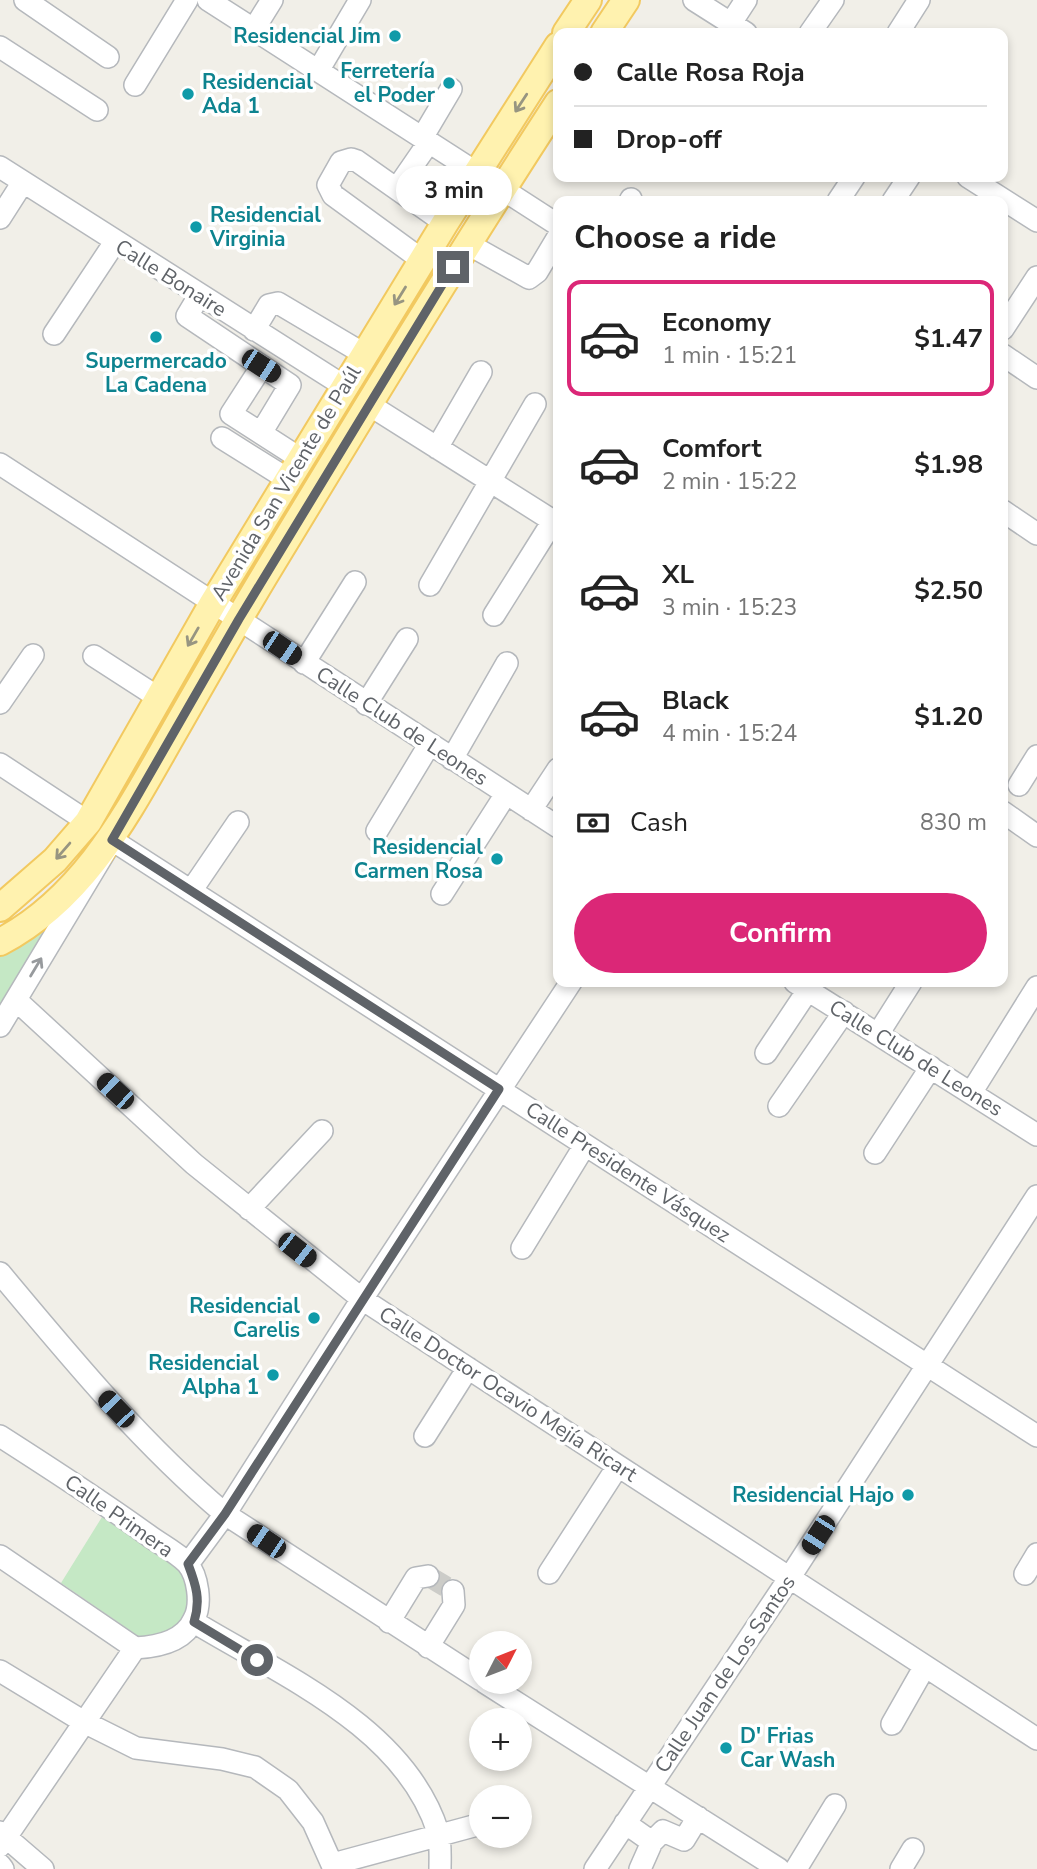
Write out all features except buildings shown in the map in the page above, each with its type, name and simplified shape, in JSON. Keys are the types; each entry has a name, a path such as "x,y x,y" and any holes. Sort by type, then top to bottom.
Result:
{"main road":[{"path":"569,28 588,0"},
{"path":"607,28 625,0"},
{"name":"Avenida San Vicente de Paúl","path":"0,908 55,860 88,822 213,603 344,386 553,54"},
{"name":"Avenida San Vicente de Paúl","path":"0,942 48,909 78,881 112,840 239,619 368,404 553,111"}],"street":[{"path":"25,0 108,57"},
{"path":"135,85 187,0"},
{"path":"208,0 553,222"},
{"path":"254,29 272,0"},
{"path":"318,71 360,0"},
{"path":"694,0 738,28 746,0"},
{"path":"813,28 833,0"},
{"path":"901,28 919,0"},
{"path":"0,47 97,110"},
{"path":"398,187 451,89"},
{"path":"422,260 338,199 328,184 341,162 351,159 398,187 445,223"},
{"name":"Calle Bonaire","path":"0,167 115,243 344,386"},
{"path":"0,218 23,182"},
{"path":"1008,205 1037,221"},
{"path":"54,334 115,243"},
{"path":"468,244 529,278 537,272 553,245"},
{"path":"1008,321 1037,277"},
{"path":"199,296 187,316 290,385 261,433"},
{"path":"254,330 270,305 278,303 364,354"},
{"path":"1008,358 1037,378"},
{"path":"261,366 231,414 261,433 295,469"},
{"path":"437,448 481,372"},
{"path":"368,404 553,521"},
{"path":"430,585 492,483 535,404"},
{"path":"222,438 295,469"},
{"name":"Calle Club de Leones","path":"0,464 553,825"},
{"path":"1008,514 1037,534"},
{"path":"494,615 553,527"},
{"path":"304,663 355,582"},
{"path":"366,704 407,639"},
{"path":"0,703 33,655"},
{"path":"94,656 159,698"},
{"path":"452,760 507,663"},
{"path":"377,831 429,745"},
{"path":"1019,785 1037,756"},
{"path":"0,764 88,822"},
{"path":"531,810 553,777"},
{"path":"442,894 506,794"},
{"path":"191,891 239,822"},
{"path":"1008,823 1037,836"},
{"name":"Calle Presidente Vásquez","path":"112,840 1037,1436"},
{"name":"Avenida San Vicente de Paúl","path":"0,1026 112,840"},
{"path":"188,1564 225,1514 362,1299 568,987"},
{"path":"766,1053 800,987"},
{"name":"Calle Club de Leones","path":"803,987 1037,1135"},
{"path":"878,1034 908,987"},
{"path":"971,1093 1037,987"},
{"name":"Calle Doctor Ocavio Mejía Ricart","path":"16,1000 194,1164 362,1299 1037,1739"},
{"path":"779,1106 844,1012"},
{"path":"875,1153 931,1068"},
{"path":"249,1209 322,1130"},
{"path":"522,1248 585,1145"},
{"name":"Calle Juan de Los Santos","path":"595,1869 790,1577 1037,1196"},
{"path":"0,1273 99,1391 166,1461 225,1514 469,1672"},
{"path":"425,1436 468,1368"},
{"name":"Calle Primera","path":"0,1436 117,1513 188,1564 196,1584 199,1607 194,1622"},
{"path":"549,1573 618,1466"},
{"path":"1025,1574 1037,1554"},
{"path":"0,1556 135,1648 155,1647 180,1636 194,1622 342,1711 390,1751 416,1784 439,1833 440,1869"},
{"path":"389,1622 416,1578 428,1576"},
{"path":"428,1647 454,1605 453,1591"},
{"path":"43,1869 3,1838 135,1648"},
{"path":"892,1724 925,1666"},
{"path":"0,1671 84,1722 136,1748 222,1759 255,1767 288,1790 313,1822 333,1866 439,1833 469,1827"},
{"path":"504,1694 779,1869"},
{"path":"796,1869 835,1805"},
{"path":"640,1869 652,1842 663,1831 684,1840 698,1817"},
{"path":"625,1823 652,1842"},
{"path":"901,1869 913,1849"}],"green space":[{"path":"54,920 0,1009 0,954"},
{"path":"102,1517 161,1555 182,1575 188,1590 188,1607 182,1622 173,1631 160,1636 141,1638 61,1583"}],"tunnel":[{"path":"428,1576 453,1591"}],"place":[{"name":"Residencial Jim","path":"395,36"},
{"name":"Ferretería el Poder","path":"449,83"},
{"name":"Residencial Ada 1","path":"188,94"},
{"name":"Residencial Virginia","path":"196,227"},
{"name":"Supermercado La Cadena","path":"156,337"},
{"name":"Residencial Carmen Rosa","path":"497,859"},
{"name":"Residencial Carelis","path":"314,1318"},
{"name":"Residencial Alpha 1","path":"273,1375"},
{"name":"Residencial Hajo","path":"908,1495"},
{"name":"D' Frias Car Wash","path":"726,1748"}],"route":[{"path":"257,1660 194,1622 199,1607 196,1584 188,1564 225,1514 499,1089 112,840 239,619 453,267"}]}
